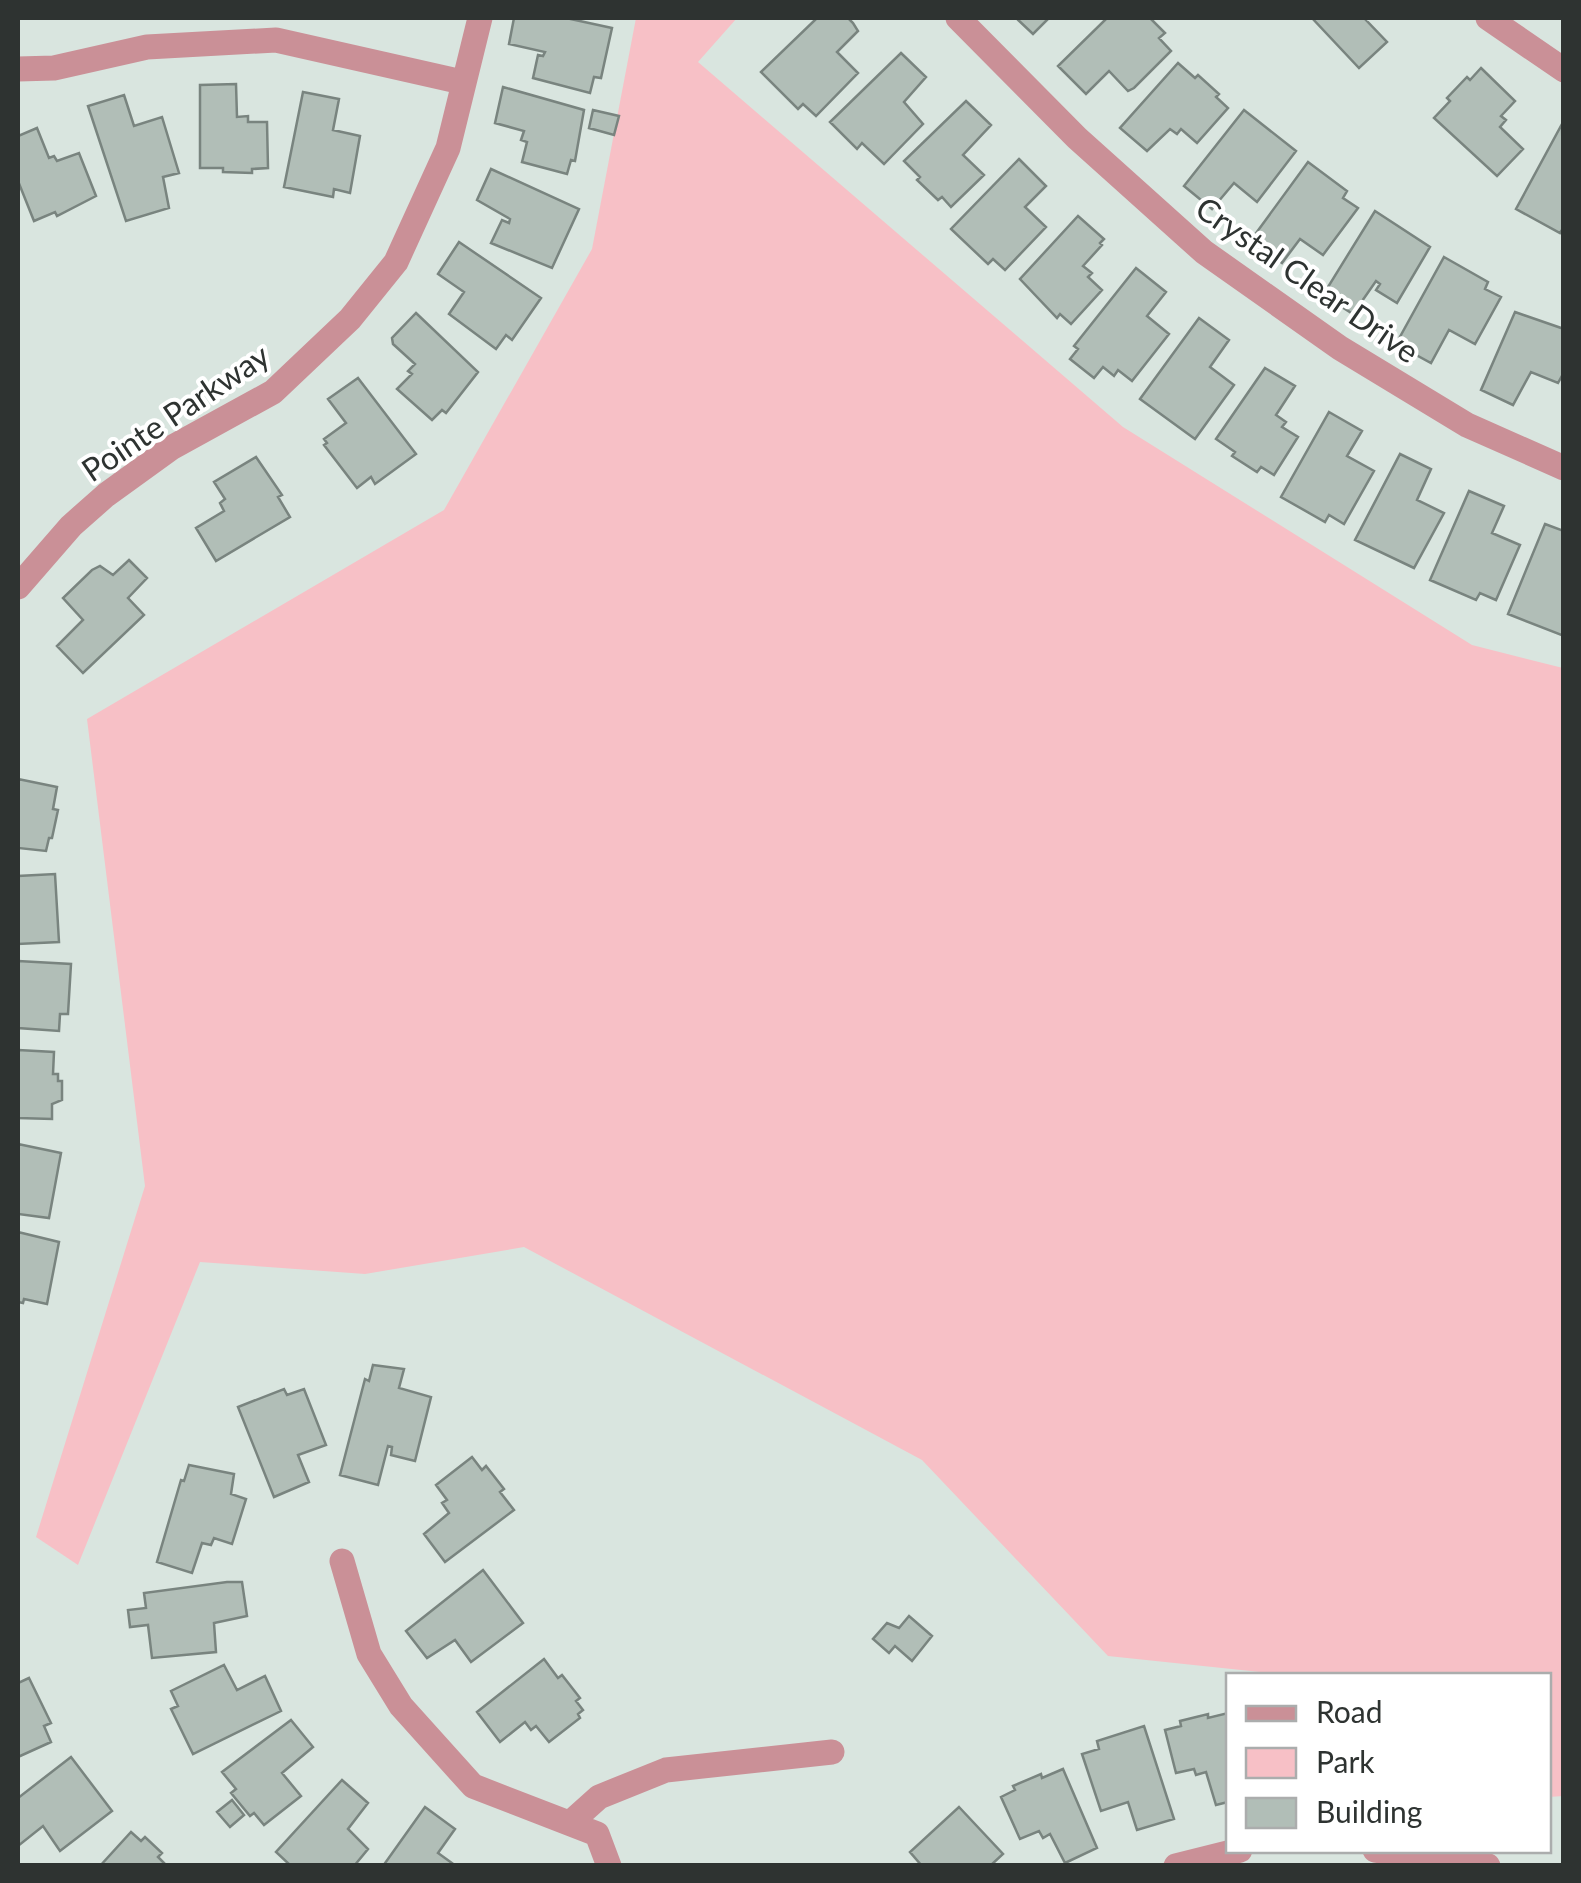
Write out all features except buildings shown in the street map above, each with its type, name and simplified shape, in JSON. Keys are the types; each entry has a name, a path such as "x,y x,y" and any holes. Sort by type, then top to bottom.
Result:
{"street":[{"name":"Pointe Parkway","path":"18,587 71,526 106,495 172,448 273,392 350,320 396,262 448,148 480,18"},
{"name":"Crystal Clear Drive","path":"958,18 1077,138 1204,252 1340,348 1467,425 1564,468"},
{"path":"1488,18 1564,70"},
{"path":"18,69 54,68 147,47 276,40 462,82"},
{"path":"342,1560 369,1654 401,1706 474,1786 597,1834 609,1866"},
{"path":"570,1823 599,1797 666,1770 832,1752"},
{"path":"1176,1866 1228,1853"},
{"path":"1396,1853 1488,1866"}],"green space":[{"path":"636,18 737,18 698,62 1123,427 1472,645 1563,668 1563,1796 1551,1797 1551,1673 1269,1673 1108,1656 922,1460 524,1247 365,1274 200,1262 78,1565 36,1537 145,1186 87,719 444,510 592,249"}]}
